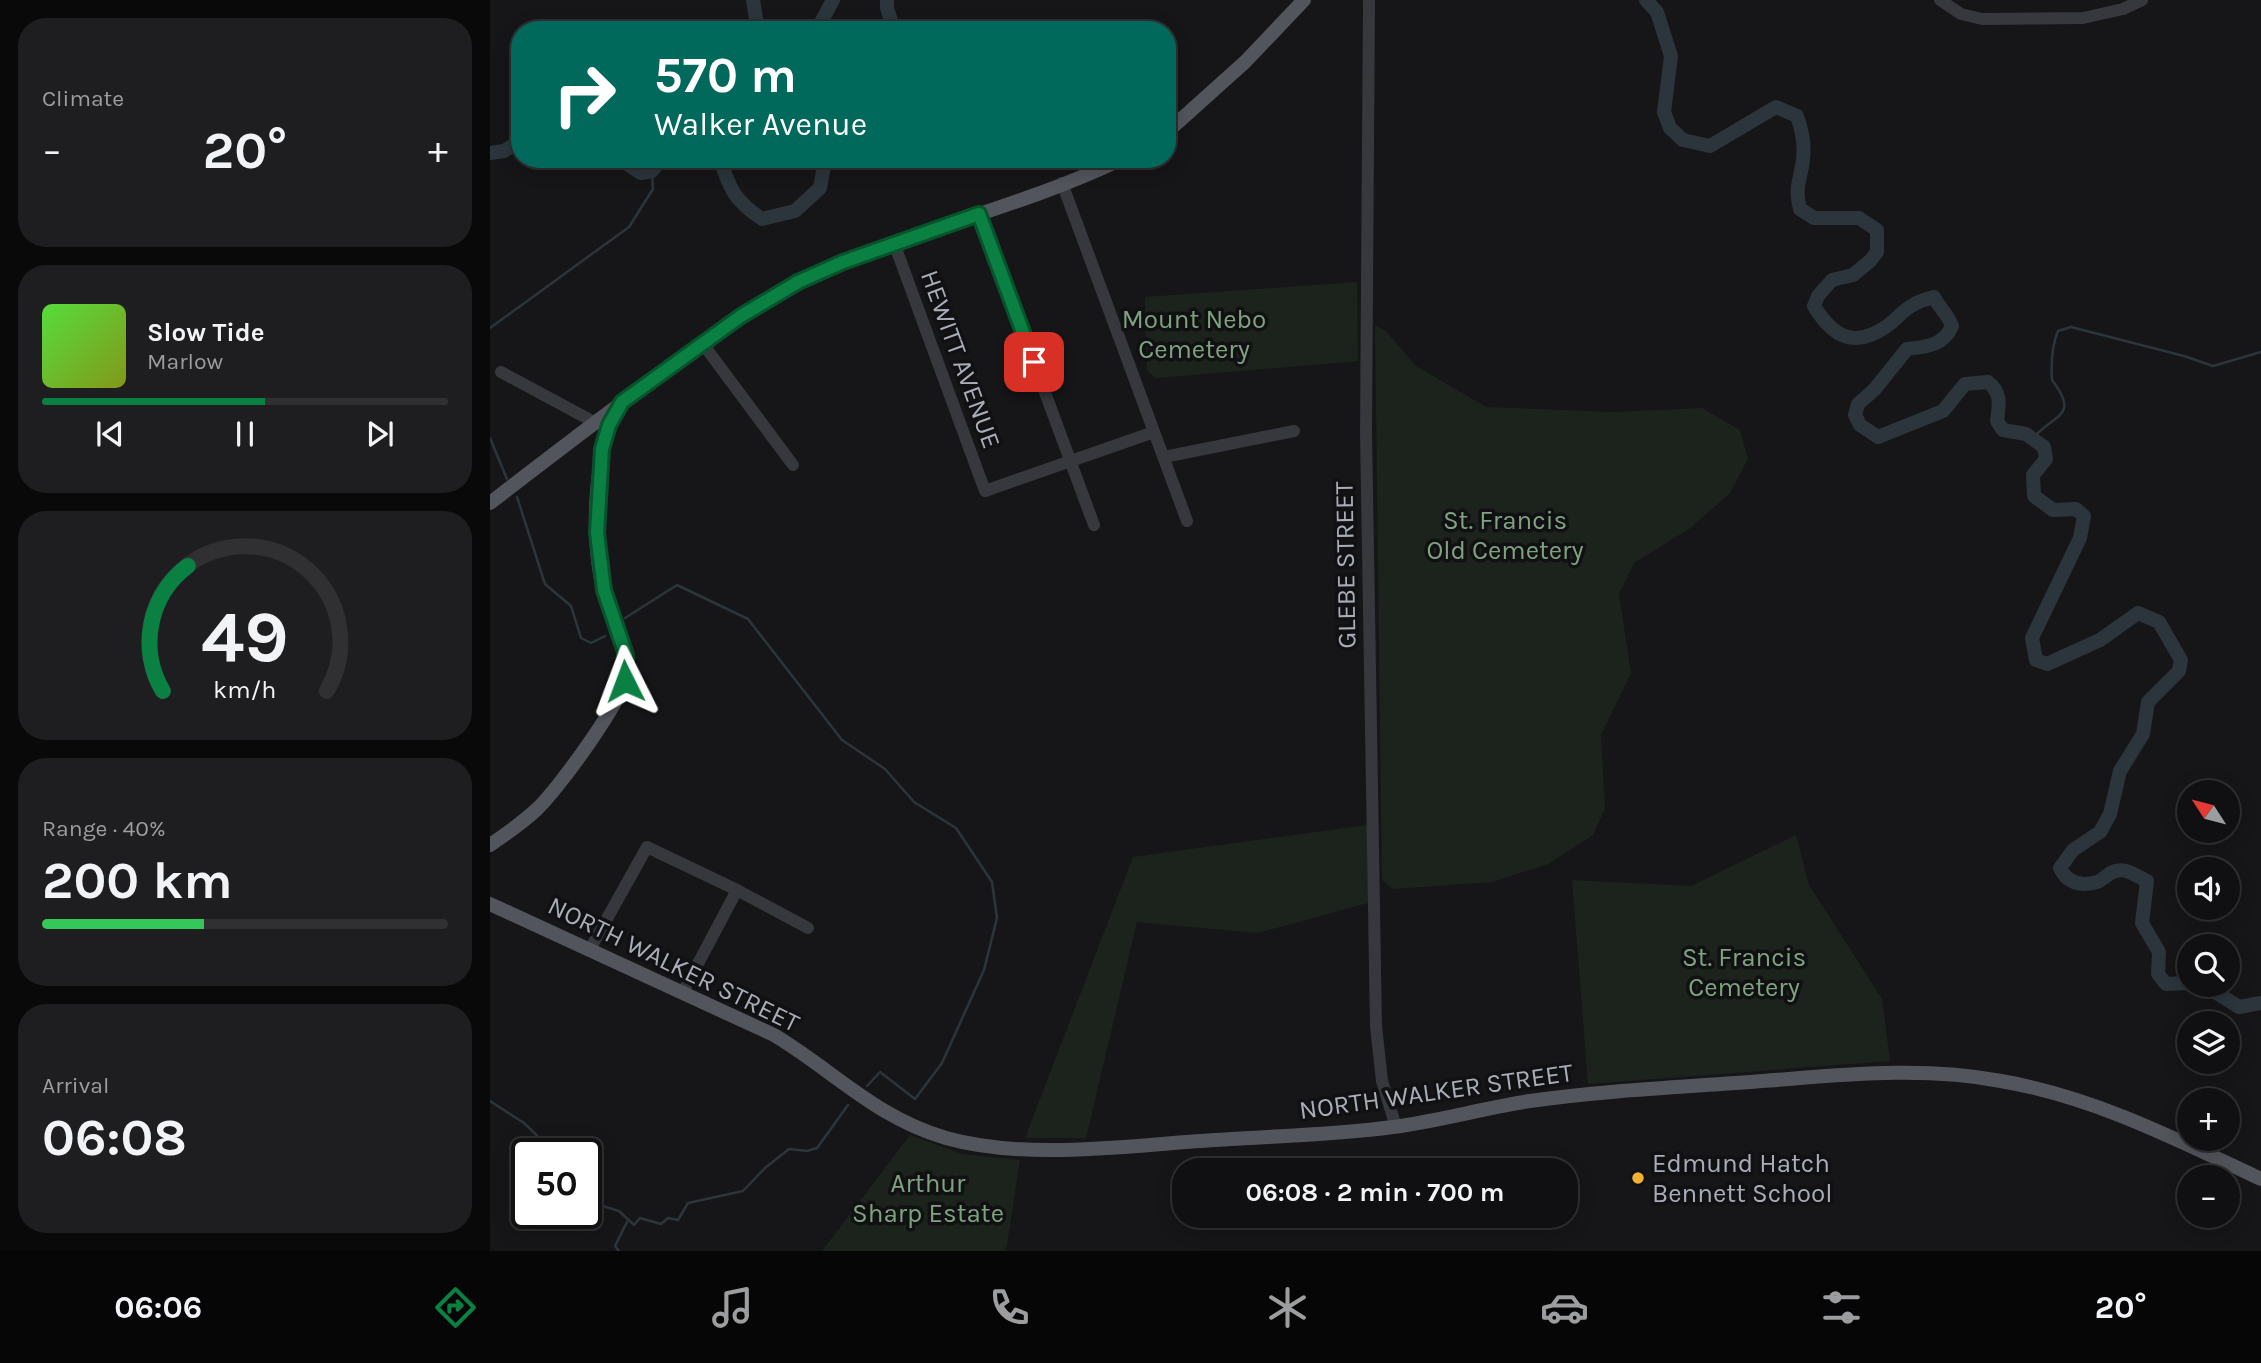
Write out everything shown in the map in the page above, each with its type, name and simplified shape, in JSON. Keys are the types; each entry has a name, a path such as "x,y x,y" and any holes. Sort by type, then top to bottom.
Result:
{"main road":[{"path":"1176,124 1238,68 1304,0"},
{"path":"490,503 594,422 741,316 798,282 843,262 1100,168"},
{"path":"490,845 524,820 548,797 612,708 625,681 626,655 604,590 597,533 602,449 609,425 622,402"},
{"name":"NORTH WALKER STREET","path":"490,904 784,1041 884,1112 923,1130 975,1145 1058,1150 1320,1134 1396,1127 1529,1102 1608,1092 1919,1072 1996,1080 2077,1099 2154,1129 2261,1179"}],"street":[{"name":"GLEBE STREET","path":"1368,0 1366,436 1376,1012 1382,1081 1396,1127"},
{"path":"1940,0 1961,14 1982,19 2083,18 2123,9 2142,0"},
{"path":"1062,183 1188,521"},
{"path":"979,214 1094,525"},
{"name":"HEWITT AVENUE","path":"894,243 985,491 1070,461"},
{"path":"703,344 793,466"},
{"path":"501,372 594,422"},
{"path":"1164,457 1294,431"},
{"path":"1070,461 1154,432"},
{"path":"590,949 647,847 808,928"},
{"path":"683,992 737,890"}],"green space":[{"name":"Mount Nebo Cemetery","path":"1357,282 1358,361 1156,378 1147,371 1145,297"},
{"name":"St. Francis Old Cemetery","path":"1375,325 1386,331 1416,366 1486,407 1612,412 1702,408 1740,430 1748,459 1730,493 1689,529 1634,563 1619,594 1631,673 1601,735 1605,809 1593,835 1548,864 1492,882 1393,889 1382,880"},
{"path":"1367,825 1368,903 1258,933 1137,922 1086,1138 1025,1138 1133,857"},
{"name":"St. Francis Cemetery","path":"1796,835 1809,885 1882,999 1890,1061 1588,1084 1572,880 1691,886"},
{"name":"Arthur Sharp Estate","path":"910,1135 962,1154 1020,1160 1006,1251 822,1251"}],"waterway":[{"path":"753,0 756,21"},
{"path":"822,21 833,0"},
{"path":"887,0 891,21"},
{"path":"1646,0 1657,12 1671,56 1664,112 1670,128 1683,140 1710,146 1776,107 1797,116 1804,148 1798,189 1800,209 1814,218 1859,218 1877,230 1877,252 1870,261 1853,275 1832,280 1818,296 1814,306 1821,317 1845,336 1864,337 1887,326 1915,304 1934,297 1950,322 1952,326 1949,332 1940,341 1907,349 1874,390 1858,404 1855,415 1860,425 1878,437 1943,411 1965,384 1988,382 1998,395 1997,421 2003,430 2026,434 2044,447 2046,459 2033,475 2034,496 2053,510 2076,509 2084,516 2080,538 2032,638 2036,660 2047,664 2100,640 2138,613 2159,622 2181,660 2179,671 2148,702 2143,734 2120,771 2110,814 2100,832 2073,850 2060,868 2066,877 2080,884 2097,882 2120,870 2147,881 2142,923 2159,952 2158,974 2166,984 2177,984"},
{"path":"490,153 504,151 511,147"},
{"path":"633,168 641,173 654,168"},
{"path":"723,168 735,194 762,219 795,211 820,188 824,168"},
{"path":"490,328 629,227 653,189 652,171"},
{"path":"2032,439 2061,414 2064,408 2064,401 2052,380 2052,355 2058,331 2071,327 2213,366 2261,352"},
{"path":"490,438 507,479"},
{"path":"517,497 545,584 571,606 581,638 591,643 605,636"},
{"path":"625,618 677,585 748,619 842,740 885,769 914,802 956,828 992,882 997,918 984,970 942,1063 915,1099 880,1072 867,1086"},
{"path":"2223,997 2239,1007 2261,1003"},
{"path":"490,1101 524,1123 540,1138"},
{"path":"602,1205 619,1211 634,1225 640,1218 661,1224 668,1218 678,1220 688,1203 743,1191 765,1168 789,1149 807,1151 817,1148 848,1105"},
{"path":"619,1251 615,1246 628,1220"}],"place":[{"name":"Edmund Hatch Bennett School","path":"1638,1178"}],"route":[{"path":"625,681 626,655 604,590 597,533 602,449 609,425 622,402 741,316 798,282 843,262 979,214 1034,362"}]}
